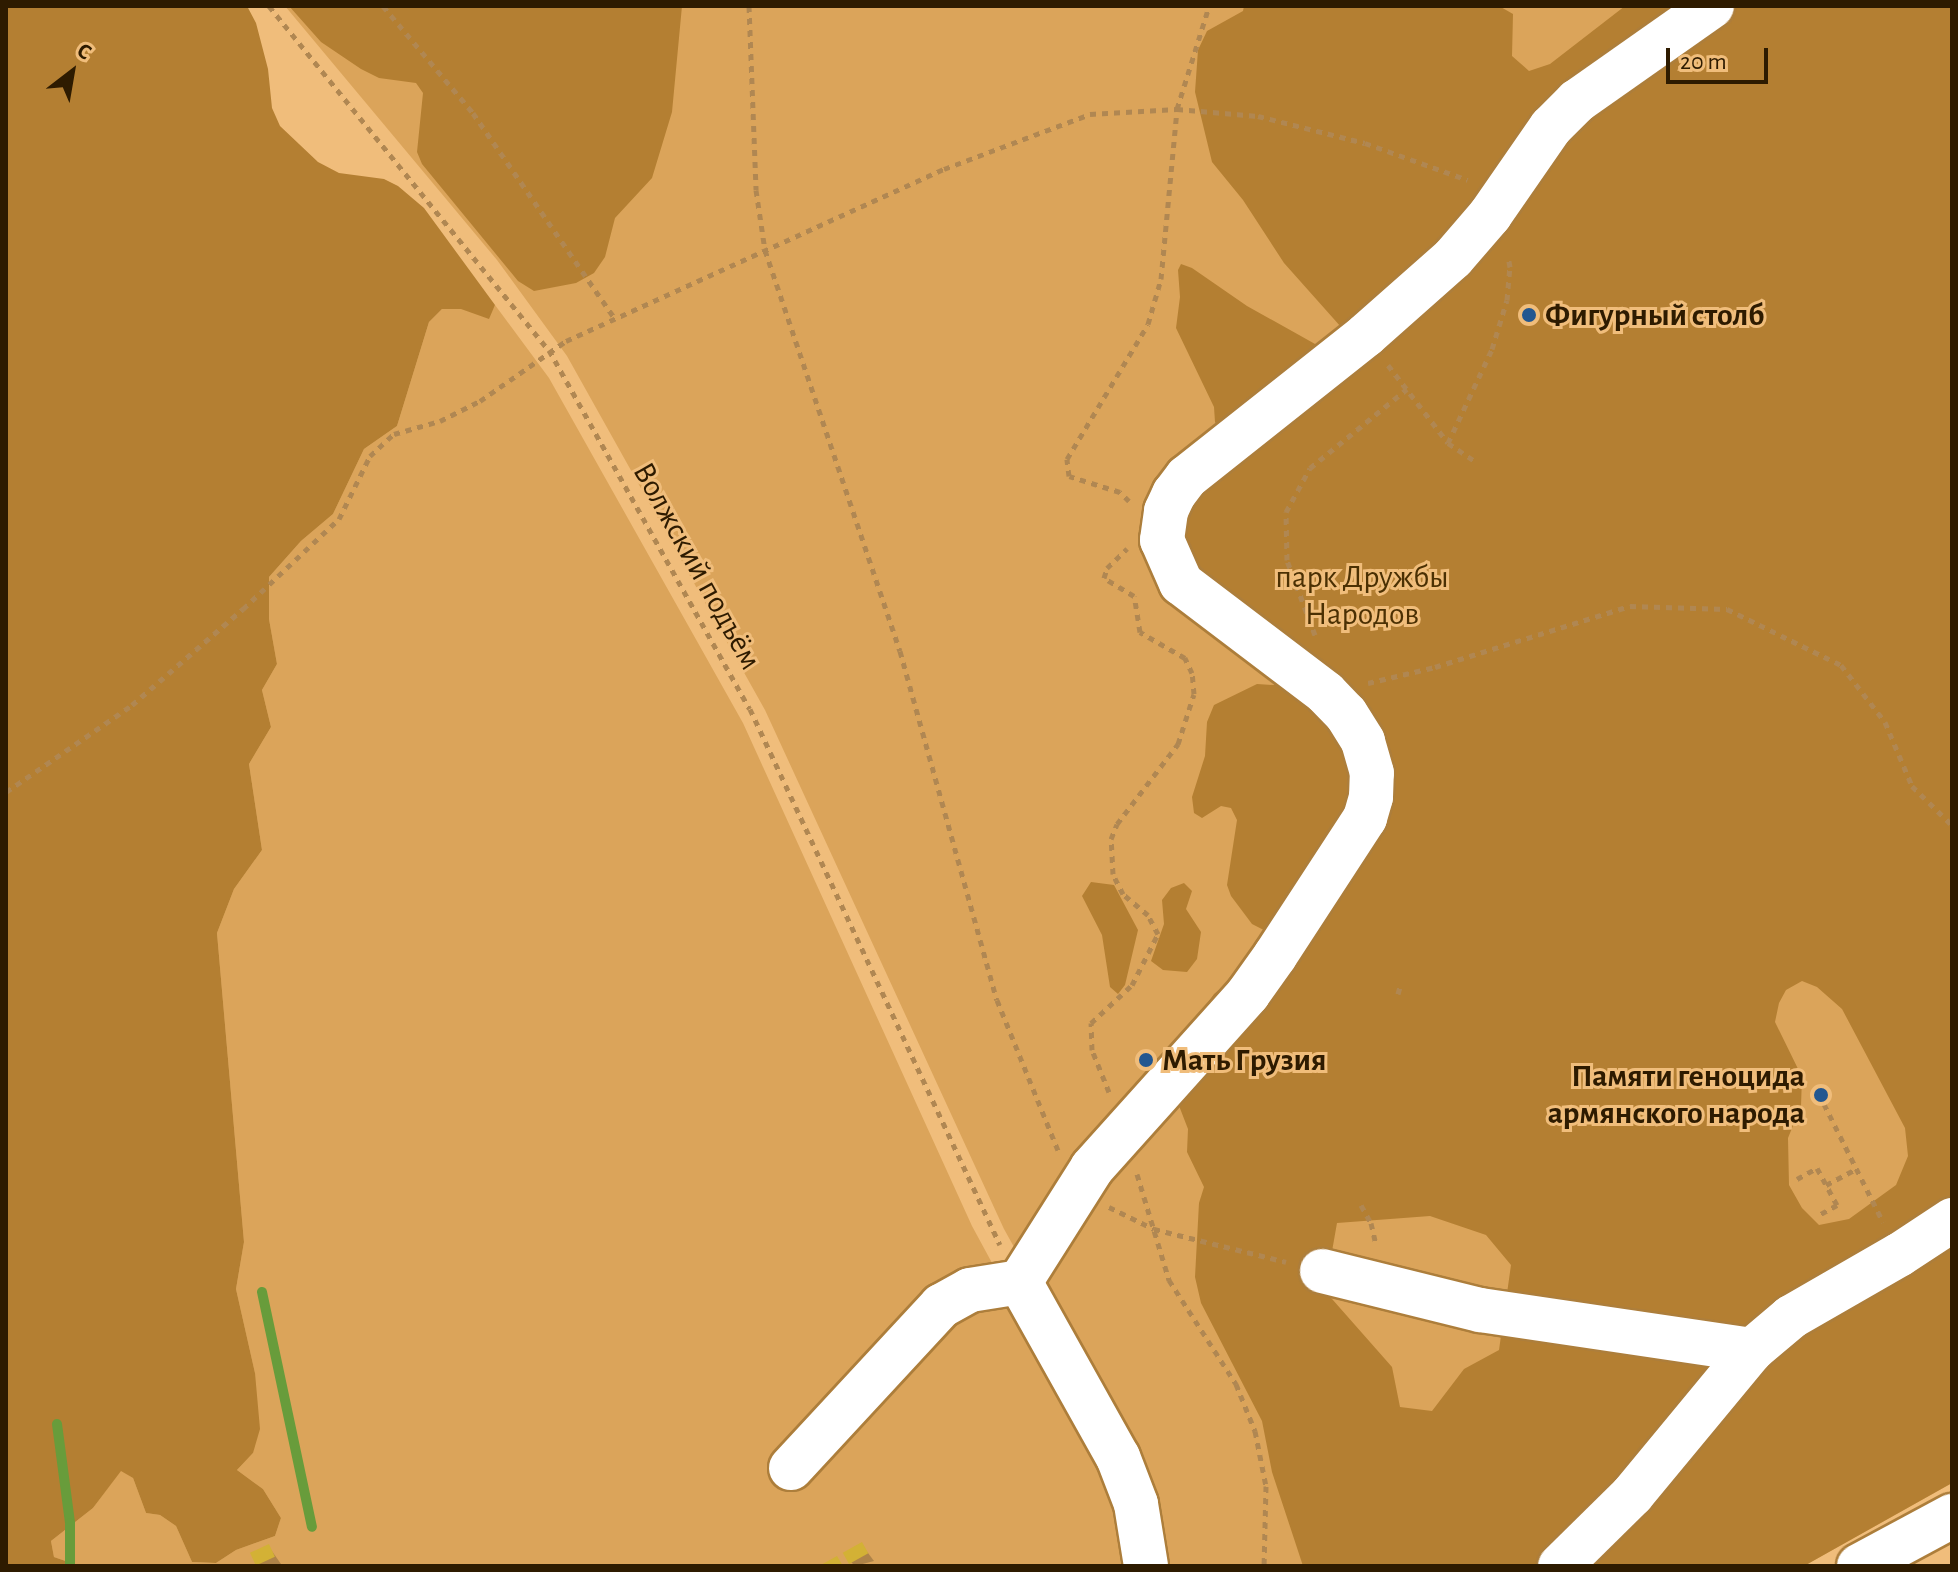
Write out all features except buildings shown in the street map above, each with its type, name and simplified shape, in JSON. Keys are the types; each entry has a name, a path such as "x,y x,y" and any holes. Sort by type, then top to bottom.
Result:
{"street":[{"path":"791,1468 941,1306 970,1290 1020,1282 1084,1180 1124,1131 1248,994 1365,818 1371,797 1372,773 1363,741 1326,693 1181,583 1162,540 1163,522 1174,494 1187,477 1366,335 1453,258 1496,206 1551,127 1577,101 1712,6"},
{"path":"1560,1566 1632,1495 1752,1350 1791,1317 1899,1255 1952,1220"},
{"path":"1322,1271 1480,1310 1752,1350"},
{"path":"1020,1282 1118,1457 1136,1504 1146,1566"},
{"path":"1859,1566 1952,1516"}],"path":[{"name":"Волжский подъём","path":"269,6 488,270 549,350 750,709 982,1212"},
{"path":"383,6 473,113 615,319"},
{"path":"749,6 756,190 765,250 900,651 997,1000 1084,1180 1097,1199 1154,1229 1322,1271"},
{"path":"1136,508 1120,492 1069,476 1067,459 1148,324 1161,279 1177,109 1209,6"},
{"path":"6,792 132,705 243,609 339,519 370,456 394,434 440,421 480,401 549,350 765,250 944,169 1090,114 1177,109 1258,116 1365,143 1453,172 1496,206 1510,267 1507,300 1492,349 1448,443"},
{"path":"1366,335 1448,443 1476,462"},
{"path":"1313,627 1287,560 1286,512 1310,468 1407,389"},
{"path":"1134,545 1117,556 1104,578 1134,596 1140,632 1185,658 1192,673 1194,694 1178,744 1117,824 1111,839 1113,874 1123,894 1148,915 1158,934 1132,985 1097,1015 1089,1034 1092,1050 1124,1131 1169,1280 1236,1384 1255,1431 1266,1486 1264,1566"},
{"path":"1326,693 1435,667 1630,606 1727,609 1841,665 1885,722 1912,786 1952,825"},
{"path":"1398,994 1401,983"},
{"path":"1824,1104 1899,1255"},
{"path":"1797,1179 1817,1168 1837,1205 1817,1216"},
{"path":"1826,1185 1856,1169"},
{"path":"1361,1205 1371,1223"}],"green space":[{"path":"6,6 247,6 256,23 268,69 272,108 280,126 318,162 339,173 384,179 398,186 424,208 495,305 489,319 461,309 442,309 429,322 397,426 364,449 333,514 301,541 269,577 269,619 277,664 262,690 271,727 249,764 262,850 234,889 217,933 244,1242 236,1289 255,1373 260,1429 253,1453 237,1470 263,1489 281,1518 275,1536 236,1550 216,1563 192,1562 176,1526 160,1515 146,1513 133,1478 121,1471 93,1508 51,1541 54,1557 80,1566 6,1566"},
{"name":"парк Дружбы Народов","path":"285,6 1952,6 1952,1483 1804,1566 1164,1566 1142,1477 1004,1229 765,710 567,356 497,260"},
{"path":"289,6 682,6 672,112 652,178 615,218 605,257 594,273 576,283 534,291 518,281 422,164 417,152 423,93 416,83 379,78 361,69 321,42"},
{"path":"1244,6 1499,6 1513,14 1512,56 1529,71 1550,64 1625,6 1952,6 1952,1483 1804,1566 1303,1566 1272,1472 1262,1421 1201,1303 1195,1277 1199,1203 1204,1187 1187,1152 1188,1129 1176,1098 1191,1035 1201,1013 1214,994 1281,939 1252,924 1231,896 1227,885 1237,820 1231,808 1221,806 1202,818 1194,813 1192,797 1205,756 1207,722 1214,705 1257,684 1274,685 1281,676 1204,586 1170,529 1225,437 1215,422 1214,407 1176,328 1180,297 1178,270 1181,264 1192,268 1247,306 1324,349 1341,327 1284,263 1243,200 1212,162 1195,92 1198,50 1207,31 1243,11","holes":["1802,981 1817,987 1842,1009 1905,1128 1908,1156 1896,1185 1849,1219 1819,1225 1802,1208 1789,1185 1788,1138 1801,1106 1802,1077 1775,1022 1786,990","1430,1216 1486,1235 1511,1265 1499,1350 1464,1369 1432,1411 1400,1407 1392,1367 1325,1291 1337,1223"]},
{"path":"495,305 549,378 743,723 972,1226 1030,1333 1103,1453 1133,1566 80,1566 54,1557 51,1541 93,1508 121,1470 133,1478 146,1513 160,1515 176,1526 192,1562 216,1563 236,1550 275,1536 281,1518 263,1489 237,1470 253,1453 255,1373 236,1289 244,1242 217,933 234,889 262,850 249,764 271,727 262,690 277,664 269,619 269,577 301,541 333,514 364,449 397,426 429,322 442,309 461,308 488,318"},
{"path":"1091,882 1114,885 1138,930 1125,985 1118,994 1110,987 1102,935 1082,896"},
{"path":"1184,883 1192,891 1186,909 1201,932 1197,959 1187,972 1163,970 1151,961 1164,924 1162,900 1171,888"}],"waterway":[{"path":"262,1292 312,1527"},
{"path":"57,1424 70,1523 70,1566"}],"place":[{"name":"Фигурный столб","path":"1529,315"},
{"name":"Мать Грузия","path":"1146,1060"},
{"name":"Памяти геноцида армянского народа","path":"1821,1095"}]}
